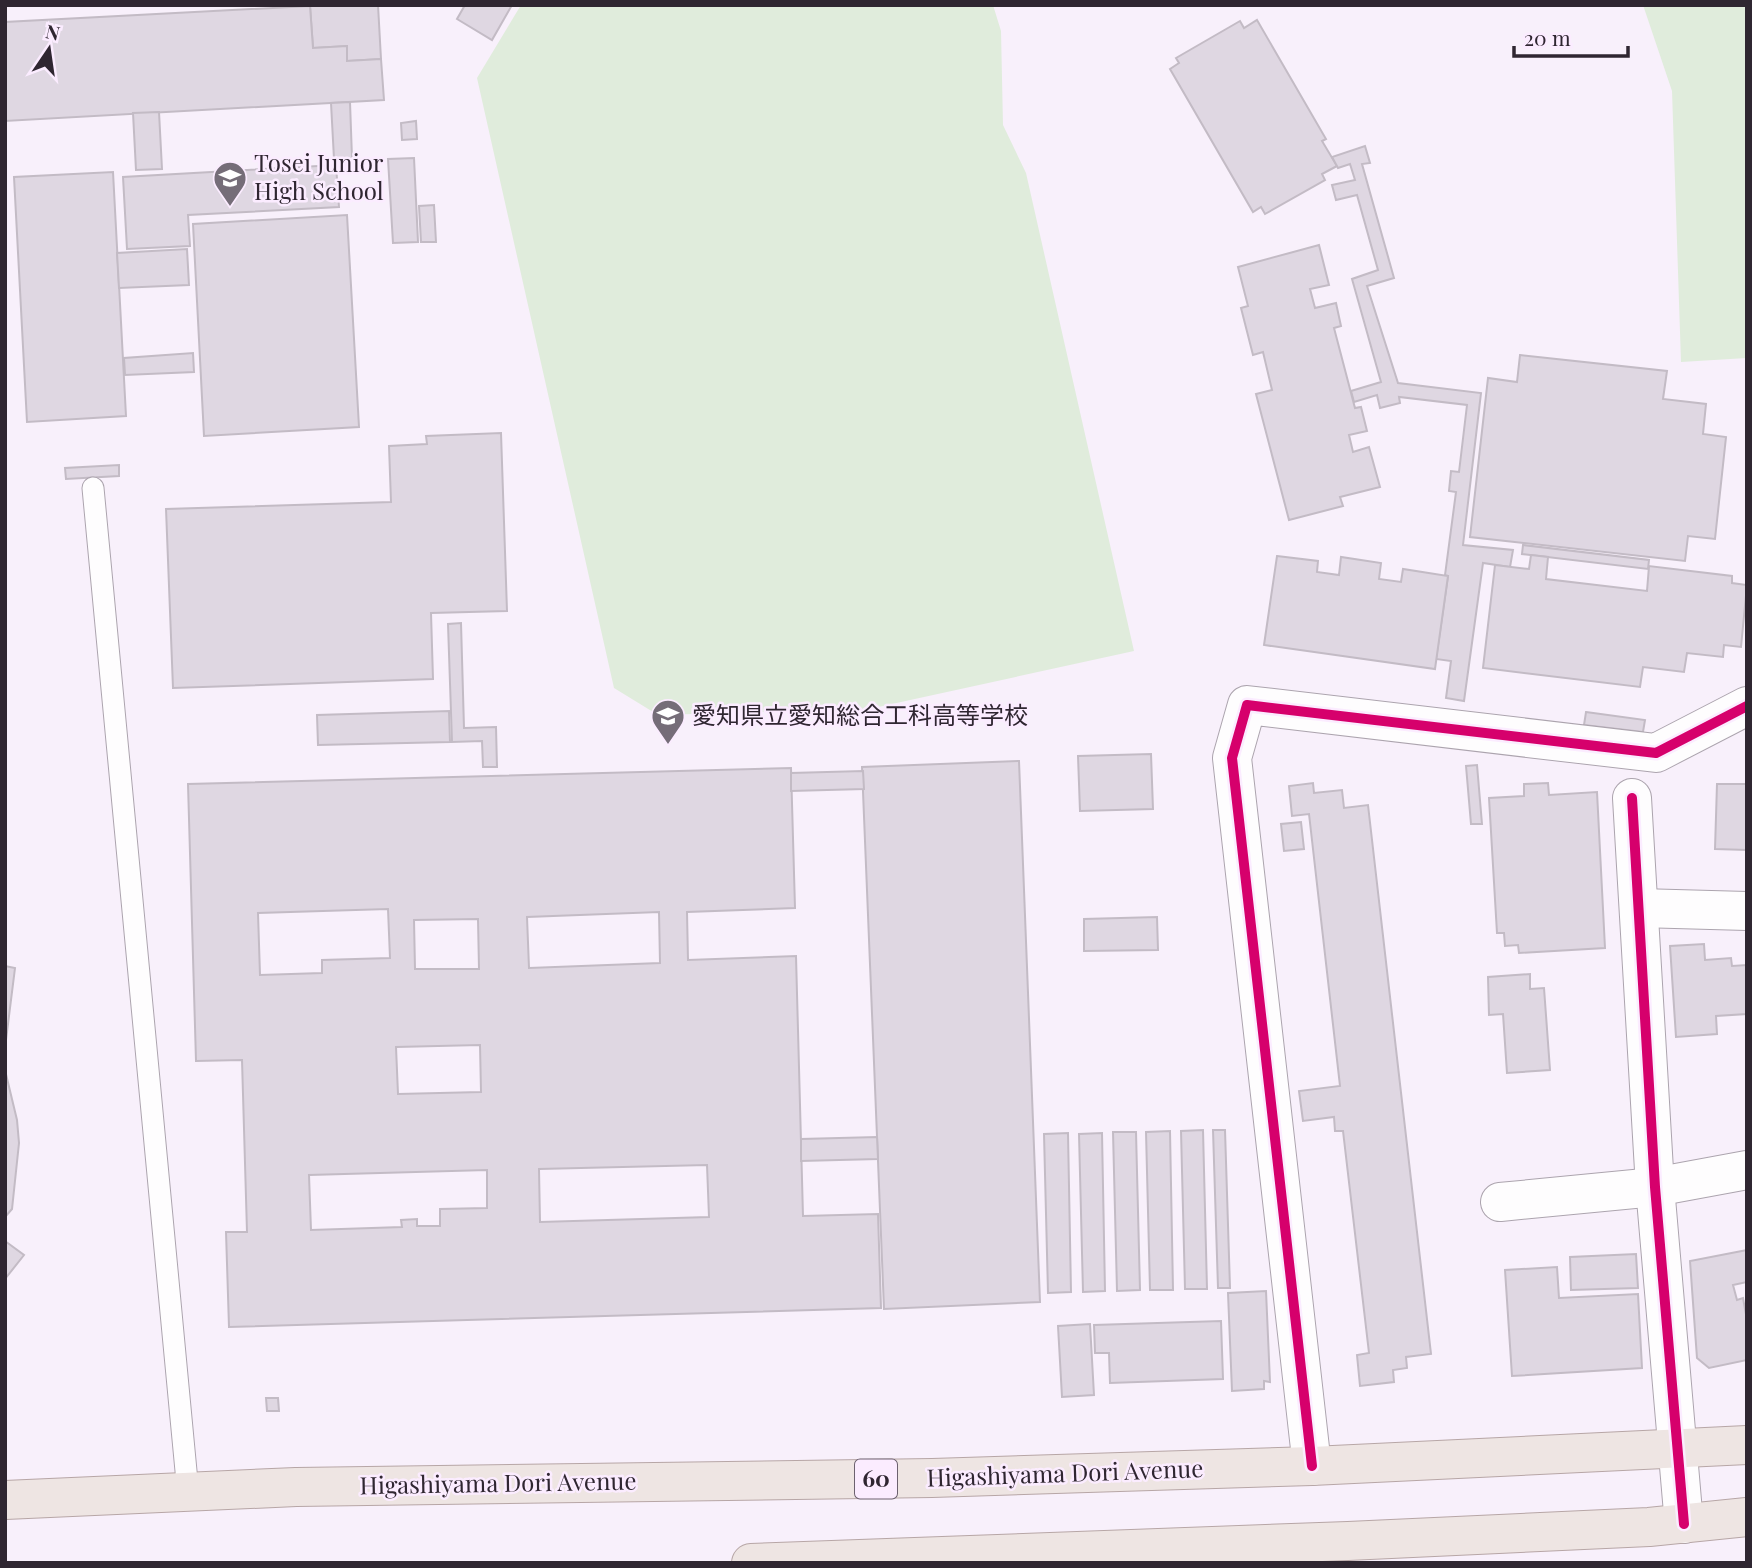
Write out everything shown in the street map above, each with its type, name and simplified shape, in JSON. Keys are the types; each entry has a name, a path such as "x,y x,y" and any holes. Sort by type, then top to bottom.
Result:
{"main road":[{"name":"Higashiyama Dori Avenue","path":"5,1500 296,1487 932,1478 1312,1466 1747,1445"},
{"path":"751,1563 1348,1552 1747,1517"}],"street":[{"path":"1312,1466 1232,758 1247,705 1656,753 1747,706"},
{"path":"1632,798 1655,1187 1684,1524"},
{"path":"1639,908 1747,911"},
{"path":"1500,1202 1655,1187 1747,1170"}],"lane":[{"path":"93,488 188,1492"}],"green space":[{"path":"521,5 993,5 1001,31 1003,125 1026,173 1134,651 869,709 658,715 614,688 477,78"},
{"path":"1643,5 1747,5 1747,358 1681,362 1672,91"}],"building":[{"path":"378,5 381,59 347,61 347,46 313,48 310,6"},
{"path":"465,5 512,5 492,40 457,19"},
{"path":"310,6 313,48 347,46 347,61 381,59 384,100 5,121 5,22"},
{"path":"1257,20 1326,139 1322,141 1337,166 1322,174 1325,180 1265,214 1261,207 1253,212 1170,69 1179,63 1176,58 1240,21 1244,28"},
{"path":"350,102 352,158 334,159 331,103"},
{"path":"159,112 162,169 136,170 133,113"},
{"path":"416,121 417,139 402,140 401,123"},
{"path":"1365,146 1370,163 1362,164 1394,278 1367,286 1398,383 1481,393 1463,545 1513,550 1510,567 1483,563 1464,701 1446,698 1451,661 1436,659 1456,492 1449,491 1451,471 1459,472 1467,405 1399,397 1400,403 1380,408 1377,395 1354,402 1351,391 1381,382 1352,279 1378,270 1357,195 1336,200 1332,185 1355,180 1350,164 1338,168 1332,157"},
{"path":"414,158 418,242 393,243 388,159"},
{"path":"336,165 339,207 188,215 190,246 127,249 123,177"},
{"path":"113,172 126,416 27,422 14,177"},
{"path":"434,205 436,242 421,242 419,206"},
{"path":"347,215 359,427 204,436 193,224"},
{"path":"1319,245 1329,285 1310,289 1315,308 1336,303 1341,326 1334,328 1355,408 1361,407 1367,431 1349,435 1353,452 1369,447 1380,487 1340,497 1343,506 1289,520 1256,394 1272,390 1263,352 1253,355 1241,308 1248,306 1238,267"},
{"path":"187,249 189,285 119,288 117,253"},
{"path":"193,353 194,372 125,375 124,358"},
{"path":"1520,355 1667,371 1663,399 1706,404 1703,434 1726,437 1715,539 1688,536 1685,561 1470,537 1488,378 1517,382"},
{"path":"501,433 507,611 431,613 433,679 173,688 166,509 391,502 389,446 427,444 426,436"},
{"path":"119,465 119,476 66,479 65,468"},
{"path":"1523,545 1649,560 1648,569 1522,554"},
{"path":"1531,555 1548,557 1546,579 1647,591 1649,566 1732,576 1732,583 1747,585 1741,647 1724,645 1723,657 1687,653 1684,672 1643,667 1640,687 1483,668 1495,565 1529,569"},
{"path":"1277,556 1318,561 1317,572 1339,575 1341,557 1381,563 1379,579 1401,582 1403,569 1448,576 1435,669 1264,645"},
{"path":"461,623 464,728 496,727 497,767 483,767 482,741 452,742 448,624"},
{"path":"449,711 450,742 318,745 317,715"},
{"path":"1586,712 1645,720 1643,732 1584,725"},
{"path":"1151,754 1153,809 1080,811 1078,756"},
{"path":"1019,761 1040,1302 884,1309 862,767"},
{"path":"1477,765 1482,824 1471,824 1466,766"},
{"path":"791,768 795,908 687,912 688,960 796,956 803,1216 878,1214 881,1308 229,1327 226,1232 247,1232 242,1060 196,1061 188,784","holes":["388,909 390,958 322,960 322,973 260,975 258,913","659,912 660,963 529,968 527,917","478,919 479,969 415,969 414,920","480,1045 481,1092 398,1094 396,1047","707,1165 709,1217 540,1222 539,1169","487,1170 487,1208 440,1209 440,1226 417,1226 417,1219 401,1220 402,1227 311,1230 309,1175"]},
{"path":"863,771 864,789 791,791 791,773"},
{"path":"1313,783 1314,793 1342,790 1344,808 1368,805 1431,1354 1406,1357 1407,1368 1393,1370 1394,1382 1360,1386 1357,1355 1369,1353 1343,1131 1335,1131 1334,1117 1303,1121 1299,1091 1340,1086 1309,814 1292,816 1289,786"},
{"path":"1548,783 1549,795 1597,792 1605,948 1519,953 1518,945 1505,946 1504,933 1497,933 1489,798 1524,796 1524,784"},
{"path":"1717,784 1747,784 1747,850 1715,849"},
{"path":"1301,822 1304,849 1284,851 1281,824"},
{"path":"1157,917 1158,950 1084,951 1084,919"},
{"path":"1704,944 1705,960 1731,958 1732,966 1747,965 1747,1014 1716,1016 1717,1034 1676,1037 1670,946"},
{"path":"5,966 15,968 6,1040 5,1040"},
{"path":"1530,974 1530,989 1544,988 1550,1070 1507,1073 1503,1014 1489,1015 1488,977"},
{"path":"5,1070 17,1120 19,1143 12,1209 5,1217"},
{"path":"1203,1130 1207,1289 1185,1289 1181,1131"},
{"path":"1213,1130 1225,1130 1230,1288 1218,1288"},
{"path":"1170,1131 1173,1290 1150,1290 1146,1132"},
{"path":"1113,1132 1136,1132 1140,1290 1117,1291"},
{"path":"1068,1133 1071,1292 1048,1293 1044,1134"},
{"path":"1102,1133 1105,1291 1083,1292 1079,1134"},
{"path":"877,1137 878,1159 801,1161 801,1139"},
{"path":"5,1241 24,1255 5,1279"},
{"path":"1747,1250 1747,1282 1733,1285 1737,1300 1743,1298 1747,1320 1747,1360 1709,1368 1697,1358 1690,1261"},
{"path":"1636,1254 1638,1288 1571,1290 1570,1257"},
{"path":"1557,1267 1559,1298 1638,1294 1642,1368 1512,1376 1505,1270"},
{"path":"1266,1291 1270,1382 1264,1381 1264,1389 1232,1391 1228,1293"},
{"path":"1221,1321 1223,1379 1110,1383 1109,1353 1095,1353 1094,1325"},
{"path":"1090,1324 1094,1395 1062,1397 1058,1326"},
{"path":"266,1398 278,1398 279,1411 267,1411"}],"cycle path":[{"path":"1312,1466 1232,758 1247,705 1656,753 1747,706"},
{"path":"1632,798 1655,1187 1684,1524"}],"place":[{"name":"Tosei Junior High School","path":"230,208"},
{"name":"愛知県立愛知総合工科高等学校","path":"668,746"}]}
